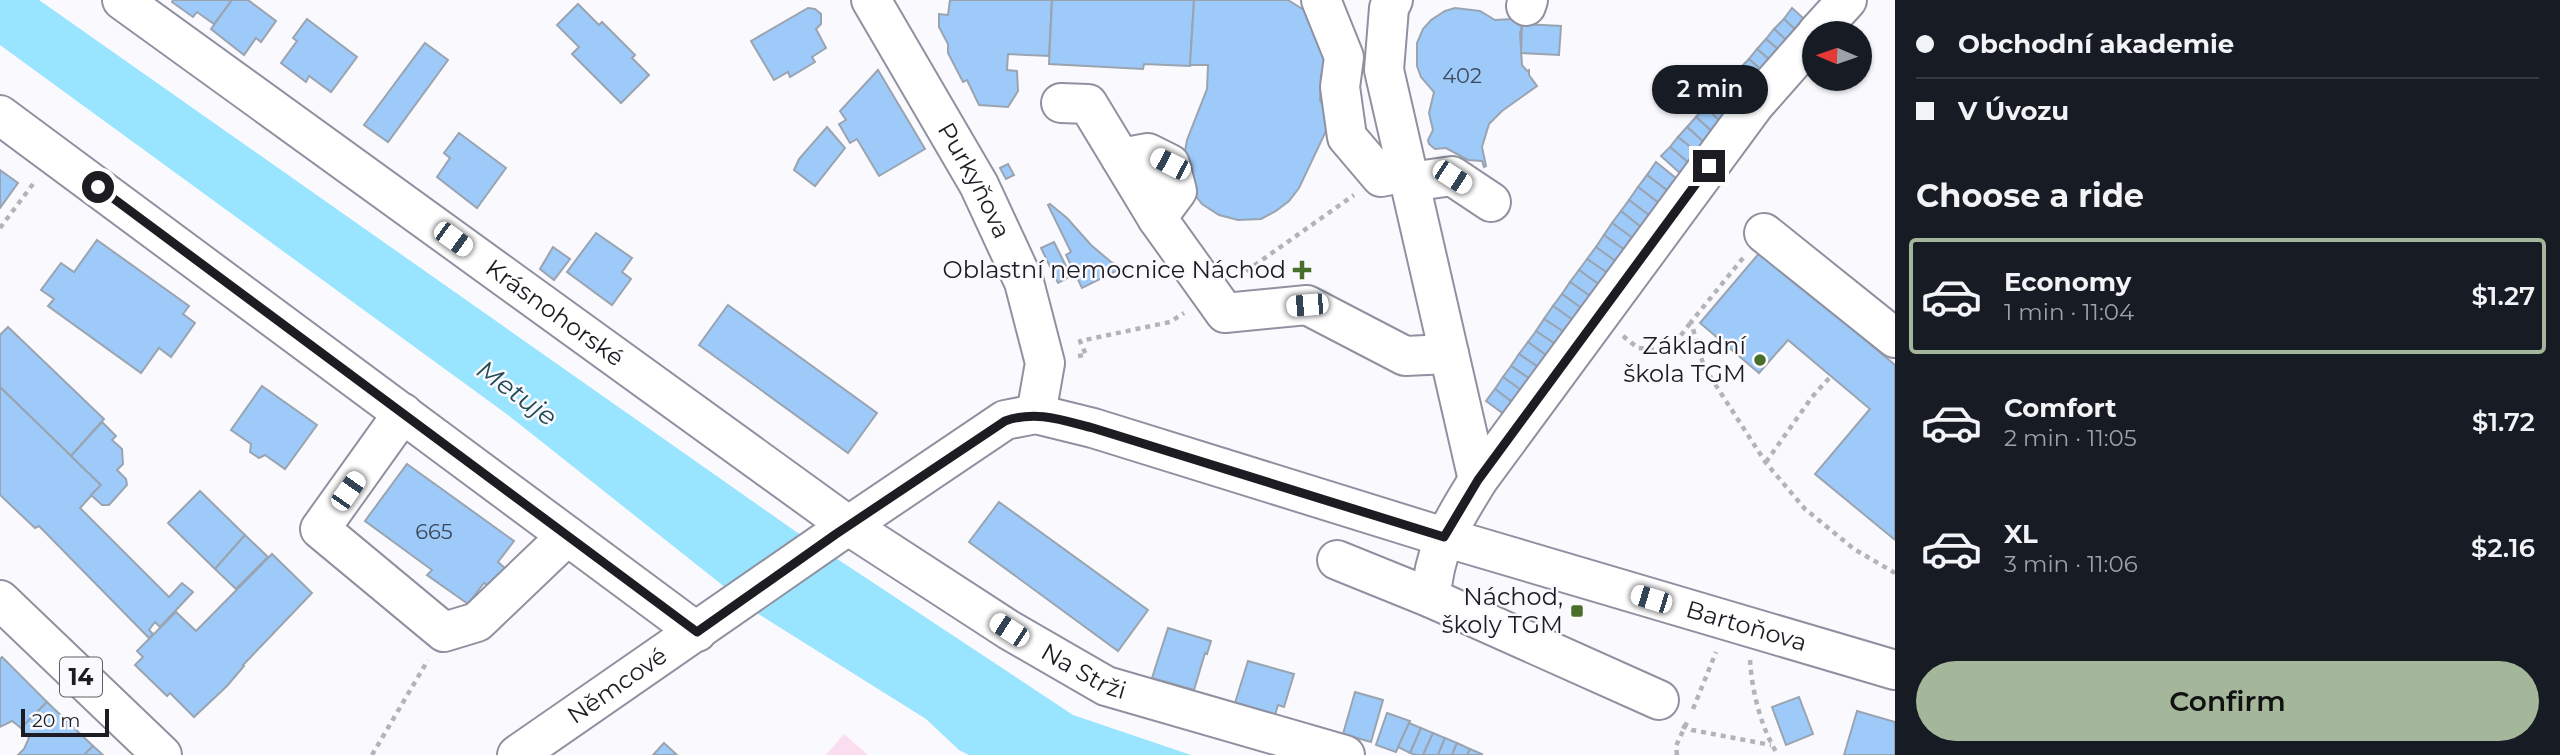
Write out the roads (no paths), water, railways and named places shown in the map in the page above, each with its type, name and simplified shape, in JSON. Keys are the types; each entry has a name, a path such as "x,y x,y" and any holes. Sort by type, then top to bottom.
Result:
{"street":[{"name":"Krásnohorské","path":"122,0 843,530"},
{"path":"1321,0 1345,57 1339,87 1347,136 1381,177 1452,177 1491,202"},
{"path":"1393,0 1389,8 1384,70 1478,480"},
{"path":"1828,21 1847,0"},
{"name":"Purkyňova","path":"875,2 979,185 1024,282 1045,363 1036,414"},
{"path":"1432,598 1433,572 1444,537 1478,480 1755,104 1802,51"},
{"path":"1060,103 1088,104 1121,158 1148,153 1170,164 1177,191 1157,218 1225,313 1307,305 1405,356 1449,354"},
{"path":"0,115 567,536 710,623"},
{"path":"1764,233 1895,338"},
{"path":"402,413 320,529 444,632 477,622 567,536"},
{"name":"Němcové","path":"538,750 710,623 843,530 1005,421 1036,414"},
{"name":"Bartoňova","path":"1036,414 1093,428 1444,537 1895,670"},
{"name":"Na Strži","path":"843,530 1106,686 1345,755"},
{"path":"1337,560 1432,598 1659,700"},
{"name":"14","path":"0,600 162,755"}],"water":[{"name":"Metuje","path":"0,0 39,0 795,531 1073,715 1191,755 969,755 959,750 926,719 760,615 508,415 0,45"}],"place":[{"name":"Oblastní nemocnice Náchod","path":"1302,270"},
{"name":"Základní škola TGM","path":"1760,360"},
{"name":"Náchod, školy TGM","path":"1577,611"}]}
